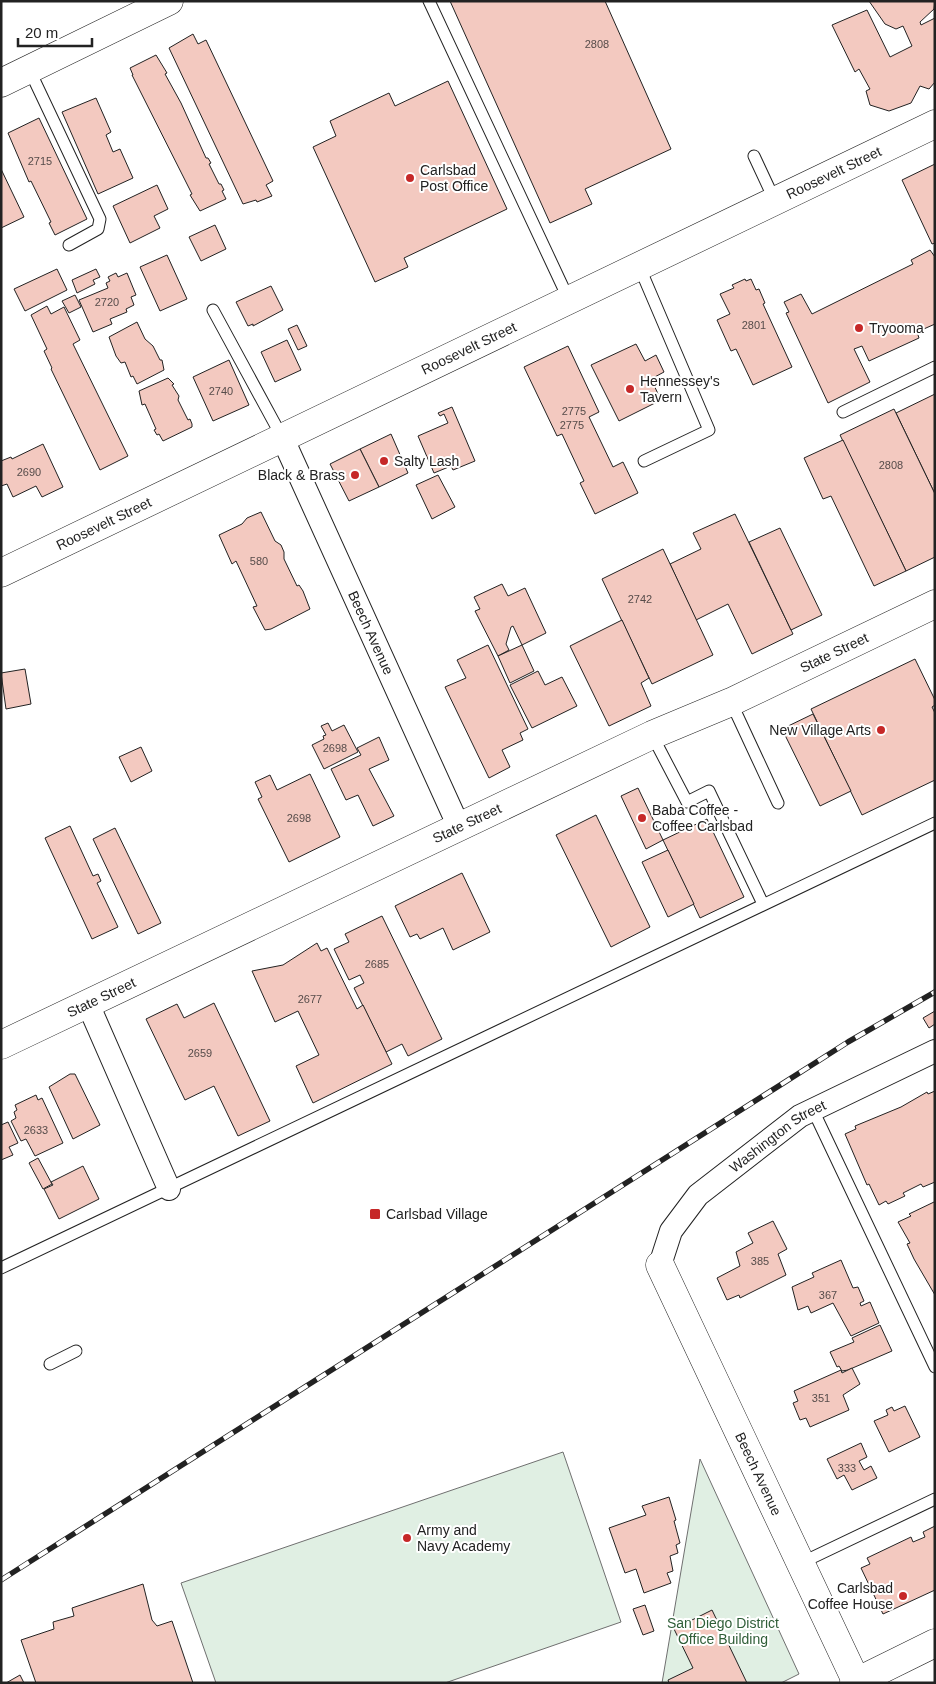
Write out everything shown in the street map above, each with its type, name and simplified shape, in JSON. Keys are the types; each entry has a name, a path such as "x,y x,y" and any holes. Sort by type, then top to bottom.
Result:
{"street":[{"path":"1,83 168,1"},
{"name":"Roosevelt Street","path":"1,573 935,124"},
{"name":"Beech Avenue","path":"282,437 459,827"},
{"name":"State Street","path":"1,1045 652,735 732,702 933,610"},
{"path":"88,1004 169,1189"},
{"name":"Washington Street","path":"660,1265 671,1231 698,1195 800,1116 935,1052"},
{"name":"Beech Avenue","path":"660,1265 856,1682"},
{"path":"856,1682 935,1643"}],"lane":[{"path":"429,1 569,300"},
{"path":"29,69 100,220 98,229 69,245"},
{"path":"754,156 775,201"},
{"path":"639,266 710,430 644,461"},
{"path":"213,310 282,437"},
{"path":"843,412 935,367"},
{"path":"732,702 778,803"},
{"path":"652,735 687,802 710,791 763,904"},
{"path":"1,1268 935,822"},
{"path":"813,1110 935,1367"},
{"path":"50,1364 76,1351"},
{"path":"801,1563 935,1499"}],"green space":[{"path":"563,1452 621,1622 445,1683 216,1683 181,1583"},
{"name":"San Diego District Office Building","path":"700,1459 799,1674 781,1683 662,1683"}],"building":[{"path":"450,1 605,1 671,149 585,189 592,204 550,223"},
{"path":"869,1 935,1 934,9 920,22 921,25 935,18 935,82 929,89 920,86 911,103 889,111 870,105 866,91 870,89 859,69 855,72 832,25 867,10 890,57 912,46 903,26 896,29 885,24"},
{"path":"193,34 198,44 206,40 273,181 266,185 272,196 257,202 256,200 243,204 169,48"},
{"path":"156,55 167,73 165,74 181,103 206,158 211,163 209,164 219,184 221,184 224,190 222,191 226,199 200,211 190,195 192,194 130,68"},
{"name":"Carlsbad Post Office","path":"448,81 507,209 404,258 408,267 375,282 313,147 336,136 330,121 389,93 395,106"},
{"path":"96,98 111,132 106,135 113,152 120,149 133,178 98,194 62,112"},
{"path":"39,118 87,219 55,235 49,223 51,222 31,181 29,182 8,133"},
{"path":"935,164 935,243 932,244 902,180"},
{"path":"1,169 24,217 1,228"},
{"path":"157,185 168,209 154,216 160,228 130,243 113,206"},
{"path":"215,225 226,249 201,261 189,237"},
{"name":"Tryooma","path":"930,250 935,257 935,324 917,332 919,338 869,361 862,346 854,349 870,382 828,403 786,313 789,312 784,302 801,294 812,314 913,264 911,260"},
{"path":"167,255 187,299 160,311 140,267"},
{"path":"57,269 67,290 25,311 14,289"},
{"path":"96,269 100,277 93,280 95,284 77,293 72,280"},
{"path":"116,273 118,277 127,273 136,295 131,297 134,305 126,309 127,312 110,319 112,324 93,332 79,300 108,288 106,283 110,281 108,277"},
{"path":"745,279 746,281 751,279 756,290 759,289 765,303 763,304 792,367 753,385 736,349 731,351 717,320 730,314 720,294 734,288 732,285"},
{"path":"271,286 283,310 253,326 253,324 248,326 236,302"},
{"path":"75,295 81,307 69,313 62,301"},
{"path":"47,306 51,314 64,307 80,340 73,344 128,456 100,470 51,369 44,351 47,349 31,315"},
{"path":"137,322 145,339 153,346 160,360 162,360 164,370 137,384 133,376 131,377 125,362 121,363 116,356 109,337"},
{"path":"297,325 307,346 298,350 288,329"},
{"path":"287,340 301,370 275,382 261,352"},
{"name":"Hennessey's Tavern","path":"636,344 645,361 656,355 664,372 651,379 661,400 619,421 591,365"},
{"path":"568,346 599,412 589,417 613,467 623,462 638,493 595,514 580,483 584,481 562,434 557,436 524,367"},
{"path":"229,360 249,405 213,421 193,377"},
{"path":"168,378 174,384 172,385 179,396 178,400 188,420 190,419 192,427 163,441 154,430 156,429 145,404 142,405 139,391"},
{"path":"935,394 935,494 896,413"},
{"path":"452,407 475,461 453,470 451,466 434,473 418,436 448,423 444,414 440,416 438,413"},
{"path":"894,409 935,494 935,557 906,571 840,435"},
{"name":"Salty Lash","path":"391,434 408,473 379,487 360,449"},
{"path":"843,440 906,571 874,586 831,496 823,499 804,458"},
{"path":"43,444 63,487 42,497 36,486 13,497 7,484 1,486 1,461 11,457 12,459"},
{"name":"Black & Brass","path":"360,449 379,487 349,501 330,464"},
{"path":"438,475 455,507 432,519 416,485"},
{"path":"261,512 275,541 281,545 284,559 297,586 299,585 303,591 310,609 271,629 265,630 253,607 257,606 236,561 232,564 219,535"},
{"path":"735,514 793,634 752,654 728,604 696,620 670,564 701,549 693,533"},
{"path":"780,528 822,615 791,630 749,542"},
{"path":"663,549 713,655 652,684 602,579"},
{"path":"502,584 508,596 525,588 546,633 522,645 513,626 511,627 506,644 509,650 498,656 475,611 480,609 474,597"},
{"path":"622,620 649,678 641,683 651,706 609,726 570,646"},
{"path":"488,645 528,729 520,733 523,740 502,750 510,767 489,778 445,687 466,678 457,660"},
{"path":"522,645 534,671 510,683 498,656"},
{"path":"915,659 935,700 935,705 932,707 935,713 935,780 862,815 811,709"},
{"path":"25,669 31,704 6,709 1,673"},
{"path":"538,671 545,685 562,677 577,706 532,728 510,685"},
{"path":"813,714 851,791 820,806 782,729"},
{"path":"328,723 332,731 344,725 358,752 324,769 312,745 324,739 323,736 326,735 321,726"},
{"path":"379,737 389,760 369,769 394,816 373,826 358,795 346,800 331,769 361,755 357,748"},
{"path":"141,747 152,771 131,782 119,757"},
{"path":"310,774 340,837 289,862 258,799 262,797 255,782 270,775 277,790"},
{"name":"Baba Coffee - Coffee Carlsbad","path":"638,788 663,840 646,849 621,796"},
{"path":"596,815 650,927 611,947 556,835"},
{"path":"707,819 744,897 700,918 663,840"},
{"path":"70,826 93,876 98,874 101,881 97,883 118,927 92,939 45,838"},
{"path":"115,828 161,923 138,934 93,839"},
{"path":"668,850 694,904 668,917 642,862"},
{"path":"462,873 490,932 453,950 443,928 420,939 417,934 410,937 395,906"},
{"path":"382,916 442,1039 408,1056 402,1044 386,1052 354,988 364,983 360,975 349,980 334,949 349,942 345,934"},
{"path":"317,943 321,951 327,948 357,1009 363,1005 392,1064 313,1103 296,1066 319,1055 298,1011 275,1022 252,971 283,965"},
{"path":"214,1003 270,1121 238,1136 214,1086 185,1100 146,1019 177,1004 184,1018"},
{"path":"935,1011 935,1024 929,1028 923,1018"},
{"path":"70,1074 75,1074 100,1125 73,1139 49,1087"},
{"path":"935,1091 935,1182 923,1187 921,1184 903,1193 905,1196 888,1204 886,1201 879,1205 869,1184 867,1185 845,1134 856,1129 855,1126 901,1107 927,1092 928,1094"},
{"path":"36,1095 38,1100 42,1098 63,1143 35,1156 26,1139 21,1141 11,1121 16,1118 14,1112 17,1110 15,1105"},
{"path":"8,1122 18,1143 9,1147 13,1155 1,1160 1,1125"},
{"path":"38,1158 52,1184 43,1189 29,1163"},
{"path":"83,1166 99,1199 59,1219 44,1189 53,1185 51,1182"},
{"path":"934,1202 935,1295 914,1259 907,1244 910,1243 898,1222 911,1216 909,1214"},
{"path":"773,1221 787,1249 778,1254 786,1275 740,1298 739,1295 727,1300 717,1278 740,1266 736,1252 753,1243 748,1233"},
{"path":"841,1260 853,1288 858,1287 864,1301 860,1303 861,1306 870,1302 879,1323 851,1336 833,1303 811,1313 808,1306 798,1310 792,1287 814,1277 812,1273"},
{"path":"880,1325 892,1351 848,1370 842,1371 839,1366 837,1367 830,1352 854,1342 852,1338"},
{"path":"852,1368 860,1384 843,1395 849,1410 810,1427 806,1418 800,1420 793,1403 798,1401 794,1391 841,1370 842,1373"},
{"path":"905,1406 920,1437 889,1452 874,1421 888,1415 886,1410 892,1407 894,1411"},
{"path":"861,1443 867,1457 859,1461 864,1470 871,1466 877,1478 852,1490 844,1475 837,1479 827,1459"},
{"path":"669,1497 680,1543 676,1545 678,1553 670,1556 673,1571 667,1573 671,1583 644,1593 636,1569 625,1573 609,1528 646,1515 642,1506"},
{"path":"935,1526 935,1590 883,1614 861,1568 870,1564 867,1558 911,1537 913,1542 925,1537 923,1532"},
{"path":"143,1584 152,1620 157,1626 172,1621 193,1683 36,1683 21,1640 54,1629 53,1622 74,1616 72,1608"},
{"path":"645,1605 654,1631 643,1635 633,1609"},
{"path":"712,1610 747,1683 669,1683 668,1680 693,1668 674,1629"},
{"path":"20,1675 24,1683 6,1683"}],"railway":[{"path":"1,1580 848,1042 935,992"}],"place":[{"name":"Carlsbad Post Office","path":"410,178"},
{"name":"Tryooma","path":"859,328"},
{"name":"Hennessey's Tavern","path":"630,389"},
{"name":"Salty Lash","path":"384,461"},
{"name":"Black & Brass","path":"355,475"},
{"name":"New Village Arts","path":"881,730"},
{"name":"Baba Coffee - Coffee Carlsbad","path":"642,818"},
{"name":"Carlsbad Village","path":"375,1214"},
{"name":"Army and Navy Academy","path":"407,1538"},
{"name":"Carlsbad Coffee House","path":"903,1596"}]}
